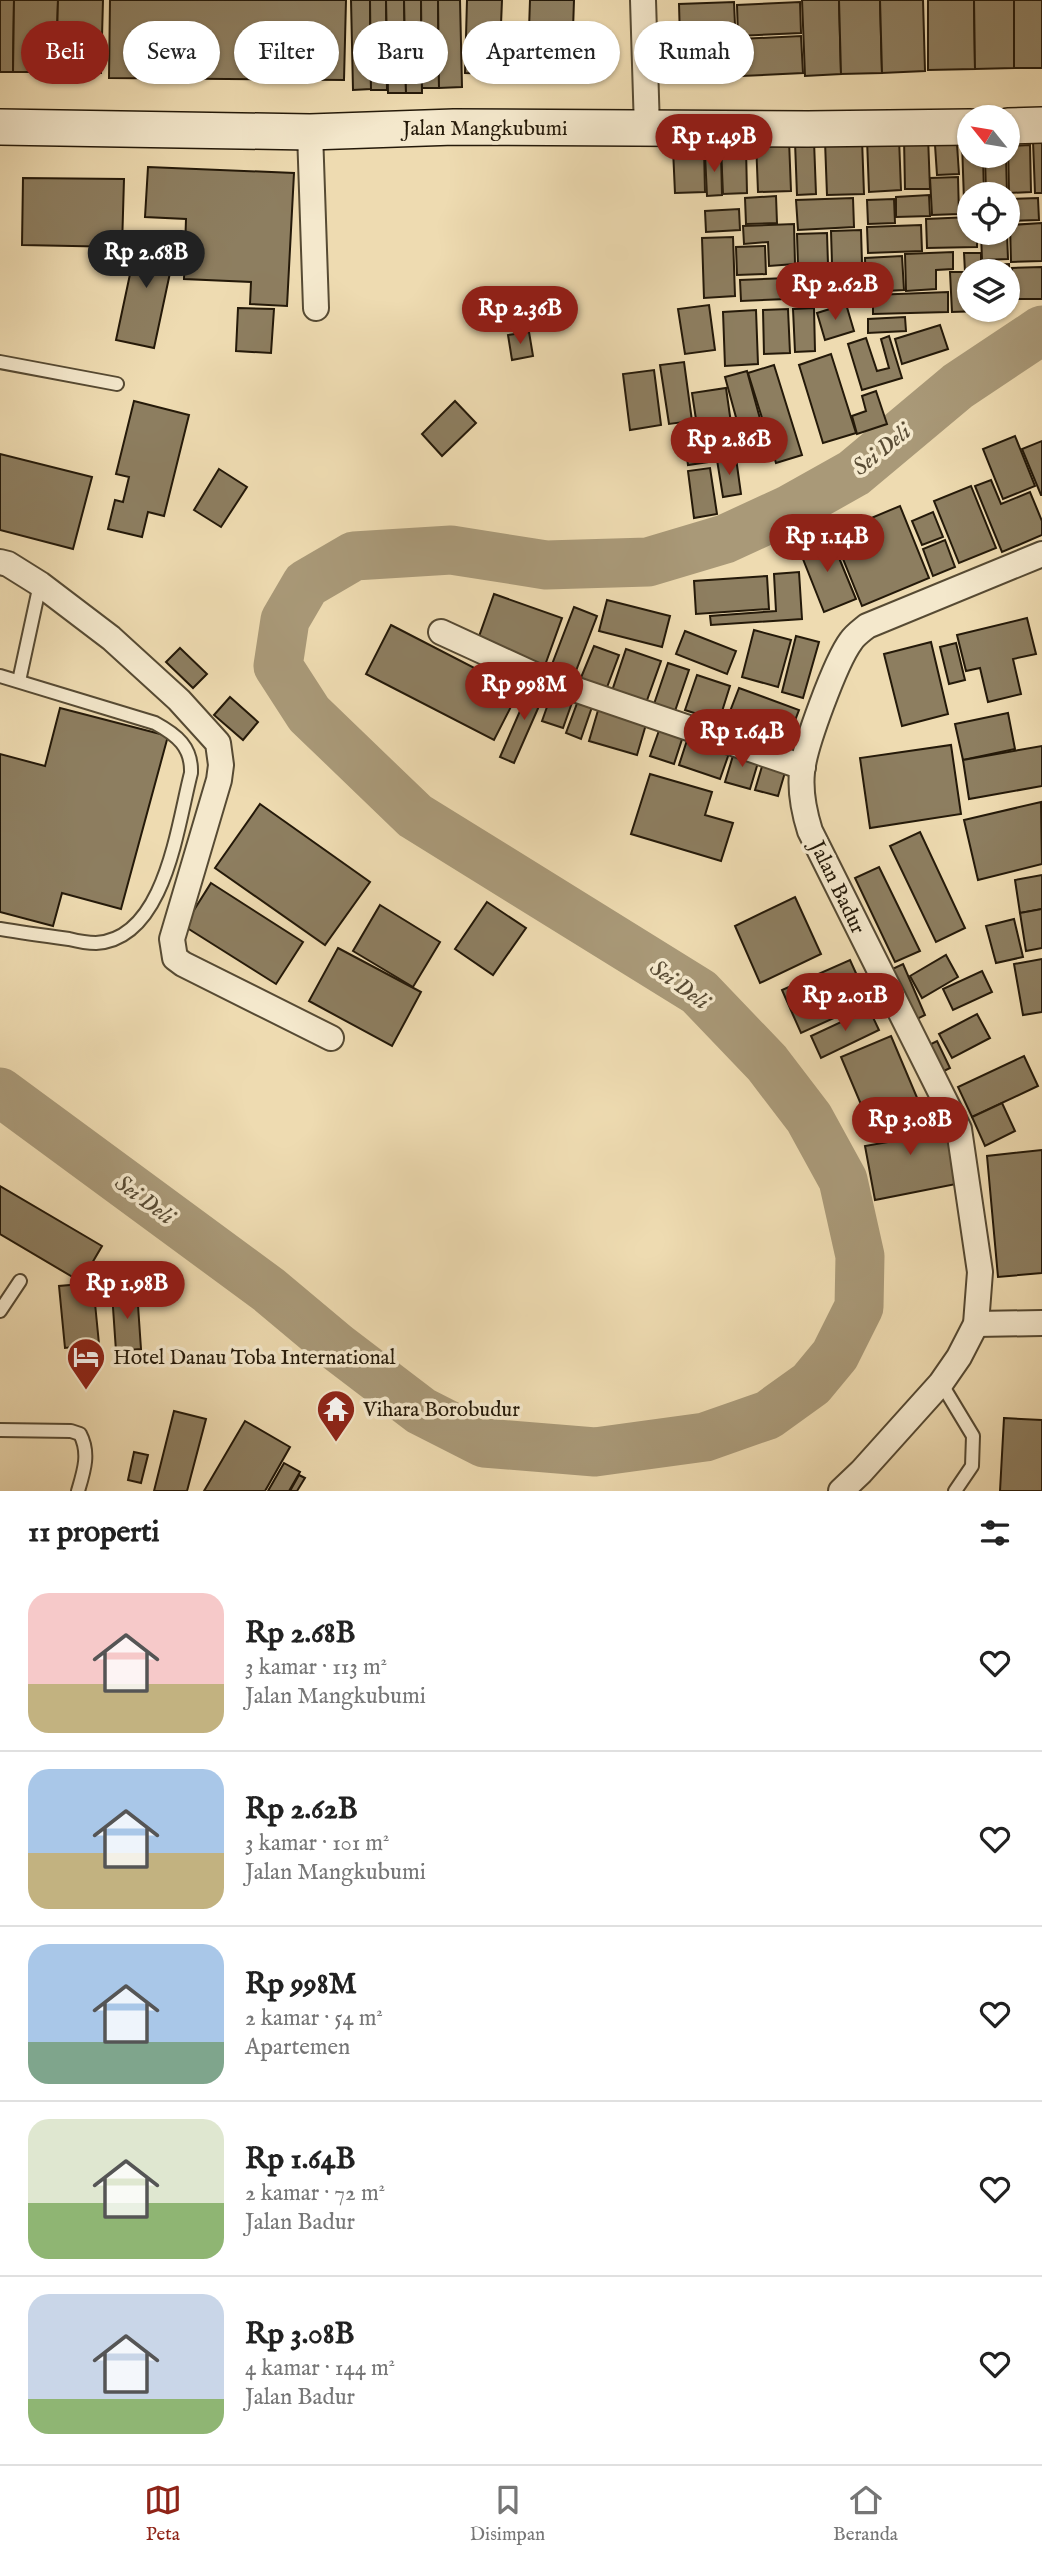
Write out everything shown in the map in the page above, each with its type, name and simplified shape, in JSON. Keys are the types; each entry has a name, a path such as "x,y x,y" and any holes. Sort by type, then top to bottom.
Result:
{"street":[{"path":"643,0 647,129"},
{"path":"1020,126 1042,125"},
{"name":"Jalan Mangkubumi","path":"0,127 310,132 454,127 957,127"},
{"path":"310,132 316,308"},
{"name":"Jalan Badur","path":"841,1491 863,1482 941,1383 976,1324 980,1272 959,1129 810,831 802,797 803,766 843,655 858,633 867,626 1041,560"},
{"path":"0,562 8,564 40,584 111,638 179,700 218,743 221,765 219,779 172,939 175,958 331,1038"},
{"path":"441,632 539,677 803,766"},
{"path":"976,1324 1042,1323"}],"lane":[{"path":"0,362 117,384"},
{"path":"19,681 40,584"},
{"path":"0,676 155,723 182,741 192,761 164,878 156,900 122,937 95,943 0,929"},
{"path":"0,1311 20,1281"},
{"path":"941,1383 973,1436 972,1466 955,1491"},
{"path":"0,1430 71,1431 80,1434 85,1443 85,1465 78,1491"}],"building":[{"path":"0,0 14,0 13,72 0,72"},
{"path":"14,0 58,0 57,21 21,21 21,72 13,72"},
{"path":"58,0 103,0 102,21 57,21"},
{"path":"110,0 346,0 344,80 339,80 339,21 234,21 234,79 220,79 220,21 123,21 123,78 109,78"},
{"path":"351,0 370,0 370,21 353,21 353,84 371,84 371,89 353,90"},
{"path":"370,0 386,0 386,21 370,21"},
{"path":"386,0 404,0 404,21 386,21"},
{"path":"404,0 421,0 421,21 404,21"},
{"path":"421,0 438,0 438,21 421,21"},
{"path":"438,0 460,0 462,87 439,88 439,84 448,84 448,21 438,21"},
{"path":"467,0 502,0 501,21 466,21"},
{"path":"530,0 574,0 573,21 529,21"},
{"path":"802,0 839,0 841,74 805,76"},
{"path":"839,0 880,0 882,73 841,74"},
{"path":"880,0 923,0 925,71 882,73"},
{"path":"928,0 974,0 975,69 928,70"},
{"path":"974,0 1014,0 1014,68 975,69"},
{"path":"1014,0 1042,0 1042,68 1014,68"},
{"path":"734,2 735,21 679,21 679,4"},
{"path":"800,2 801,33 754,35 754,21 738,21 737,5"},
{"path":"801,36 803,73 754,75 754,38"},
{"path":"371,84 387,84 387,90 371,90"},
{"path":"388,84 406,84 406,93 388,93"},
{"path":"406,84 422,84 422,93 406,93"},
{"path":"422,84 439,84 439,88 422,88"},
{"path":"928,136 930,189 905,189 904,138"},
{"path":"899,138 901,190 869,192 867,139"},
{"path":"862,139 864,194 827,195 825,141"},
{"path":"789,140 791,191 758,192 756,141"},
{"path":"1042,140 1042,193 1035,193 1033,141"},
{"path":"814,141 816,194 797,195 795,142"},
{"path":"957,144 959,174 937,175 935,145"},
{"path":"1020,145 1030,145 1031,192 1020,192 1020,182 1009,182 1008,168 1020,168"},
{"path":"704,148 705,192 675,193 673,149"},
{"path":"746,148 747,193 723,194 721,149"},
{"path":"721,153 722,195 707,196 705,154"},
{"path":"148,167 294,173 287,306 250,304 251,282 184,279 186,219 145,217"},
{"path":"963,168 983,168 984,182 963,182"},
{"path":"985,168 1006,168 1007,182 986,182"},
{"path":"958,177 957,214 932,215 930,178"},
{"path":"23,178 124,179 122,247 22,245"},
{"path":"929,195 930,216 896,217 896,197"},
{"path":"776,196 777,223 746,224 745,198"},
{"path":"853,198 854,227 798,230 796,200"},
{"path":"1038,198 1039,220 1020,221 1020,199"},
{"path":"894,199 895,223 868,224 867,200"},
{"path":"739,209 740,230 706,232 705,211"},
{"path":"957,218 957,245 977,247 927,248 926,219"},
{"path":"1042,223 1042,261 1020,262 1020,259 1011,259 1011,245 1020,245 1020,224"},
{"path":"794,224 795,264 769,266 768,242 744,244 743,226"},
{"path":"921,225 922,251 868,253 867,227"},
{"path":"861,230 863,296 833,297 831,231"},
{"path":"139,232 177,240 154,348 116,340"},
{"path":"827,233 829,295 799,297 797,234"},
{"path":"733,237 735,296 704,298 702,238"},
{"path":"981,245 1007,245 1008,259 982,259"},
{"path":"765,246 766,274 737,275 736,247"},
{"path":"953,252 953,269 936,270 936,289 906,291 905,254"},
{"path":"964,253 981,253 981,259 964,259"},
{"path":"902,256 904,290 866,292 865,258"},
{"path":"1042,267 1042,299 1020,299 1020,268"},
{"path":"950,272 957,272 957,312 952,312"},
{"path":"787,278 787,299 741,301 740,280"},
{"path":"948,292 948,312 873,314 873,295"},
{"path":"846,304 854,331 825,340 817,313"},
{"path":"709,305 715,350 685,354 678,309"},
{"path":"238,308 274,309 271,353 236,351"},
{"path":"814,308 815,351 795,352 793,309"},
{"path":"788,309 790,353 764,354 763,310"},
{"path":"756,310 758,364 725,366 723,312"},
{"path":"905,317 906,331 868,333 868,319"},
{"path":"940,325 948,349 902,364 895,339"},
{"path":"529,332 533,356 512,360 508,335"},
{"path":"889,336 902,378 862,390 848,344 866,338 877,371 889,368 881,339"},
{"path":"831,354 856,433 823,443 799,365"},
{"path":"684,362 692,421 669,424 660,365"},
{"path":"774,365 802,455 776,463 748,373"},
{"path":"654,370 661,425 630,430 623,374"},
{"path":"747,371 762,426 740,432 725,377"},
{"path":"726,388 736,458 688,465 683,428 697,426 692,393"},
{"path":"876,391 887,424 857,434 852,416 866,411 862,396"},
{"path":"134,401 189,415 164,516 148,512 142,537 108,529 115,500 123,502 129,477 116,474"},
{"path":"455,401 476,423 442,456 422,434"},
{"path":"1015,436 1035,486 1003,499 983,449"},
{"path":"1042,441 1042,495 1041,495 1022,449"},
{"path":"0,454 92,477 73,549 0,530"},
{"path":"736,458 741,494 723,497 717,460"},
{"path":"710,468 717,514 694,518 688,471"},
{"path":"219,469 247,487 221,527 194,510"},
{"path":"991,480 1001,504 1030,492 1042,521 1042,535 1002,552 975,486"},
{"path":"971,486 996,548 959,563 934,501"},
{"path":"900,506 929,578 862,606 833,534"},
{"path":"933,512 943,537 922,545 912,521"},
{"path":"830,536 856,599 824,612 799,549"},
{"path":"945,540 955,567 933,576 923,549"},
{"path":"799,572 802,619 711,625 710,616 776,611 774,574"},
{"path":"767,576 769,609 696,614 694,581"},
{"path":"494,594 562,618 544,668 476,645"},
{"path":"607,600 670,616 662,647 599,631"},
{"path":"574,607 597,616 574,676 551,667"},
{"path":"1027,618 1036,654 1013,659 1021,694 988,702 980,668 966,671 957,635"},
{"path":"391,625 519,691 494,740 366,674"},
{"path":"754,630 791,640 778,687 742,677"},
{"path":"685,631 736,651 727,674 676,654"},
{"path":"796,636 819,642 803,698 782,692"},
{"path":"931,642 948,714 902,726 884,654"},
{"path":"956,643 965,680 949,684 940,647"},
{"path":"594,646 619,655 606,690 580,680"},
{"path":"180,648 207,674 193,688 166,662"},
{"path":"626,649 661,661 646,703 612,691"},
{"path":"668,663 689,670 675,711 654,704"},
{"path":"697,675 730,686 719,721 685,710"},
{"path":"533,681 547,688 514,763 500,757"},
{"path":"739,688 799,710 784,749 724,727"},
{"path":"553,690 574,697 563,728 542,721"},
{"path":"230,697 258,722 243,740 214,715"},
{"path":"579,698 593,704 581,739 566,733"},
{"path":"599,707 647,721 637,755 589,741"},
{"path":"60,708 168,736 121,909 62,893 53,926 0,912 0,754 45,766"},
{"path":"1008,713 1015,749 963,760 955,724"},
{"path":"662,722 685,730 674,764 650,756"},
{"path":"690,731 732,745 720,779 679,765"},
{"path":"951,745 961,814 870,828 860,758"},
{"path":"1042,746 1042,786 969,799 963,760"},
{"path":"735,749 760,756 750,789 725,782"},
{"path":"763,763 786,769 778,796 755,790"},
{"path":"650,774 712,792 705,815 733,823 721,861 631,834"},
{"path":"1041,802 1042,864 978,880 964,820"},
{"path":"260,804 370,882 325,945 215,868"},
{"path":"920,832 965,928 936,942 890,846"},
{"path":"879,867 920,951 895,962 855,878"},
{"path":"1042,875 1042,909 1020,913 1015,880"},
{"path":"211,883 303,942 276,984 184,926"},
{"path":"795,897 821,954 760,983 735,926"},
{"path":"487,902 526,928 493,975 455,949"},
{"path":"380,905 440,942 413,987 353,951"},
{"path":"1042,909 1042,948 1026,951 1020,913"},
{"path":"1014,919 1023,957 996,963 986,926"},
{"path":"338,948 421,992 392,1046 309,1001"},
{"path":"946,955 958,977 922,998 910,976"},
{"path":"1042,959 1042,1012 1023,1015 1014,964"},
{"path":"850,960 869,1002 801,1033 782,990"},
{"path":"903,964 925,1015 909,1023 886,972"},
{"path":"982,971 992,992 953,1010 943,989"},
{"path":"869,1009 879,1030 821,1058 811,1036"},
{"path":"977,1014 990,1038 952,1058 939,1034"},
{"path":"891,1036 918,1100 868,1121 841,1057"},
{"path":"937,1041 950,1068 934,1076 921,1049"},
{"path":"1024,1056 1038,1086 972,1117 958,1087"},
{"path":"1002,1103 1015,1131 985,1146 972,1117"},
{"path":"924,1104 937,1133 947,1131 956,1184 875,1200 865,1146 888,1142 880,1126"},
{"path":"1042,1150 1042,1273 998,1277 987,1156"},
{"path":"0,1186 102,1246 81,1282 0,1234"},
{"path":"93,1283 99,1344 65,1348 59,1286"},
{"path":"137,1291 141,1349 116,1351 112,1293"},
{"path":"174,1411 206,1419 187,1491 154,1491"},
{"path":"1004,1418 1042,1420 1042,1491 1000,1491"},
{"path":"245,1421 290,1447 265,1491 204,1491"},
{"path":"134,1452 148,1455 141,1483 128,1480"},
{"path":"284,1463 300,1472 289,1491 268,1491"},
{"path":"299,1475 305,1478 297,1491 290,1491"}],"waterway":[{"name":"Sei Deli","path":"0,1092 269,1290 337,1347 421,1411 484,1443 595,1452 705,1437 768,1415 811,1384 835,1355 859,1307 860,1256 843,1180 809,1118 767,1063 699,992 415,816 309,714 278,666 285,620 306,584 354,556 451,550 546,565 648,562 725,539 788,510 854,473 958,386 1042,330"}],"place":[{"name":"Hotel Danau Toba International","path":"86,1391"},
{"name":"Vihara Borobudur","path":"336,1443"}]}
